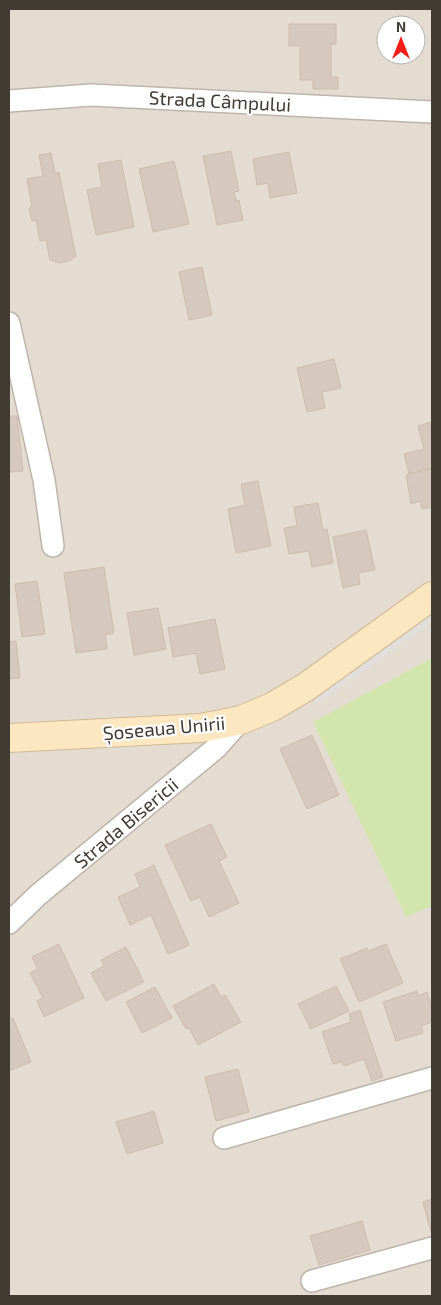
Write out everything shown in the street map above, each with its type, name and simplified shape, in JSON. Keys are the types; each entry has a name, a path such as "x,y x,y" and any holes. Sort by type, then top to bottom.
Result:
{"main road":[{"name":"Șoseaua Unirii","path":"9,738 167,731 201,728 241,720 272,707 306,687 432,596"}],"street":[{"name":"Strada Câmpului","path":"9,101 91,95 432,112"},
{"path":"9,323 44,480 53,546"},
{"name":"Strada Bisericii","path":"9,924 38,895 216,748 241,720"},
{"path":"224,1138 432,1078"},
{"path":"312,1282 432,1248"}],"shaded area":[{"path":"9,9 432,9 432,1296 9,1296"},
{"path":"432,596 432,623 316,705 306,687"}],"green space":[{"path":"432,658 432,906 406,917 313,722"}],"building":[{"path":"289,24 336,24 336,44 331,44 331,77 338,77 338,89 313,89 313,80 300,80 300,46 289,46"},
{"path":"231,151 239,191 234,192 236,201 239,200 243,220 217,225 203,156"},
{"path":"289,152 297,193 270,198 268,183 257,185 253,159"},
{"path":"51,153 55,173 59,172 76,256 69,261 59,263 50,260 46,240 40,241 36,220 32,221 29,208 32,207 27,179 43,176 39,155"},
{"path":"121,160 134,227 96,235 87,190 102,187 98,164"},
{"path":"174,161 189,224 153,232 139,169"},
{"path":"202,267 212,315 189,320 179,272"},
{"path":"334,359 341,388 322,392 325,408 307,412 297,368"},
{"path":"9,416 17,416 23,471 9,472"},
{"path":"431,422 432,468 409,474 404,454 424,449 418,426"},
{"path":"432,468 432,507 422,509 420,501 411,504 406,475"},
{"path":"258,481 271,546 236,553 228,509 245,505 241,484"},
{"path":"318,503 323,530 327,529 333,563 312,567 309,551 289,554 284,528 297,526 294,507"},
{"path":"366,530 375,570 358,573 360,584 343,588 333,537"},
{"path":"104,567 114,633 105,635 107,649 76,653 64,573"},
{"path":"37,581 45,634 22,637 15,584"},
{"path":"158,608 166,649 134,655 127,613"},
{"path":"215,619 225,669 200,674 196,653 173,657 168,628"},
{"path":"16,641 20,678 9,679 9,642"},
{"path":"312,735 339,795 307,809 280,749"},
{"path":"211,824 227,857 219,861 239,903 209,917 200,897 191,901 165,845"},
{"path":"154,865 189,945 168,954 151,915 130,925 118,897 140,887 135,874"},
{"path":"59,944 84,998 44,1017 37,1001 43,998 30,973 38,969 32,957"},
{"path":"386,944 403,983 359,1002 340,959 367,948 368,951"},
{"path":"126,947 144,982 106,1001 91,973 104,966 101,960"},
{"path":"214,984 221,997 225,995 241,1022 198,1045 189,1028 186,1029 173,1006"},
{"path":"336,986 349,1011 311,1029 298,1004"},
{"path":"155,987 172,1018 142,1033 126,1002"},
{"path":"417,991 418,996 427,992 432,1008 432,1022 421,1026 423,1033 396,1041 383,1002"},
{"path":"360,1010 383,1077 372,1081 364,1059 344,1066 342,1062 333,1064 322,1032 351,1022 349,1014"},
{"path":"13,1018 31,1062 9,1071 9,1020"},
{"path":"238,1069 249,1112 216,1121 205,1077"},
{"path":"154,1111 163,1143 127,1154 116,1122"},
{"path":"432,1199 432,1232 431,1232 423,1202"},
{"path":"362,1221 370,1250 319,1265 310,1236"}]}
